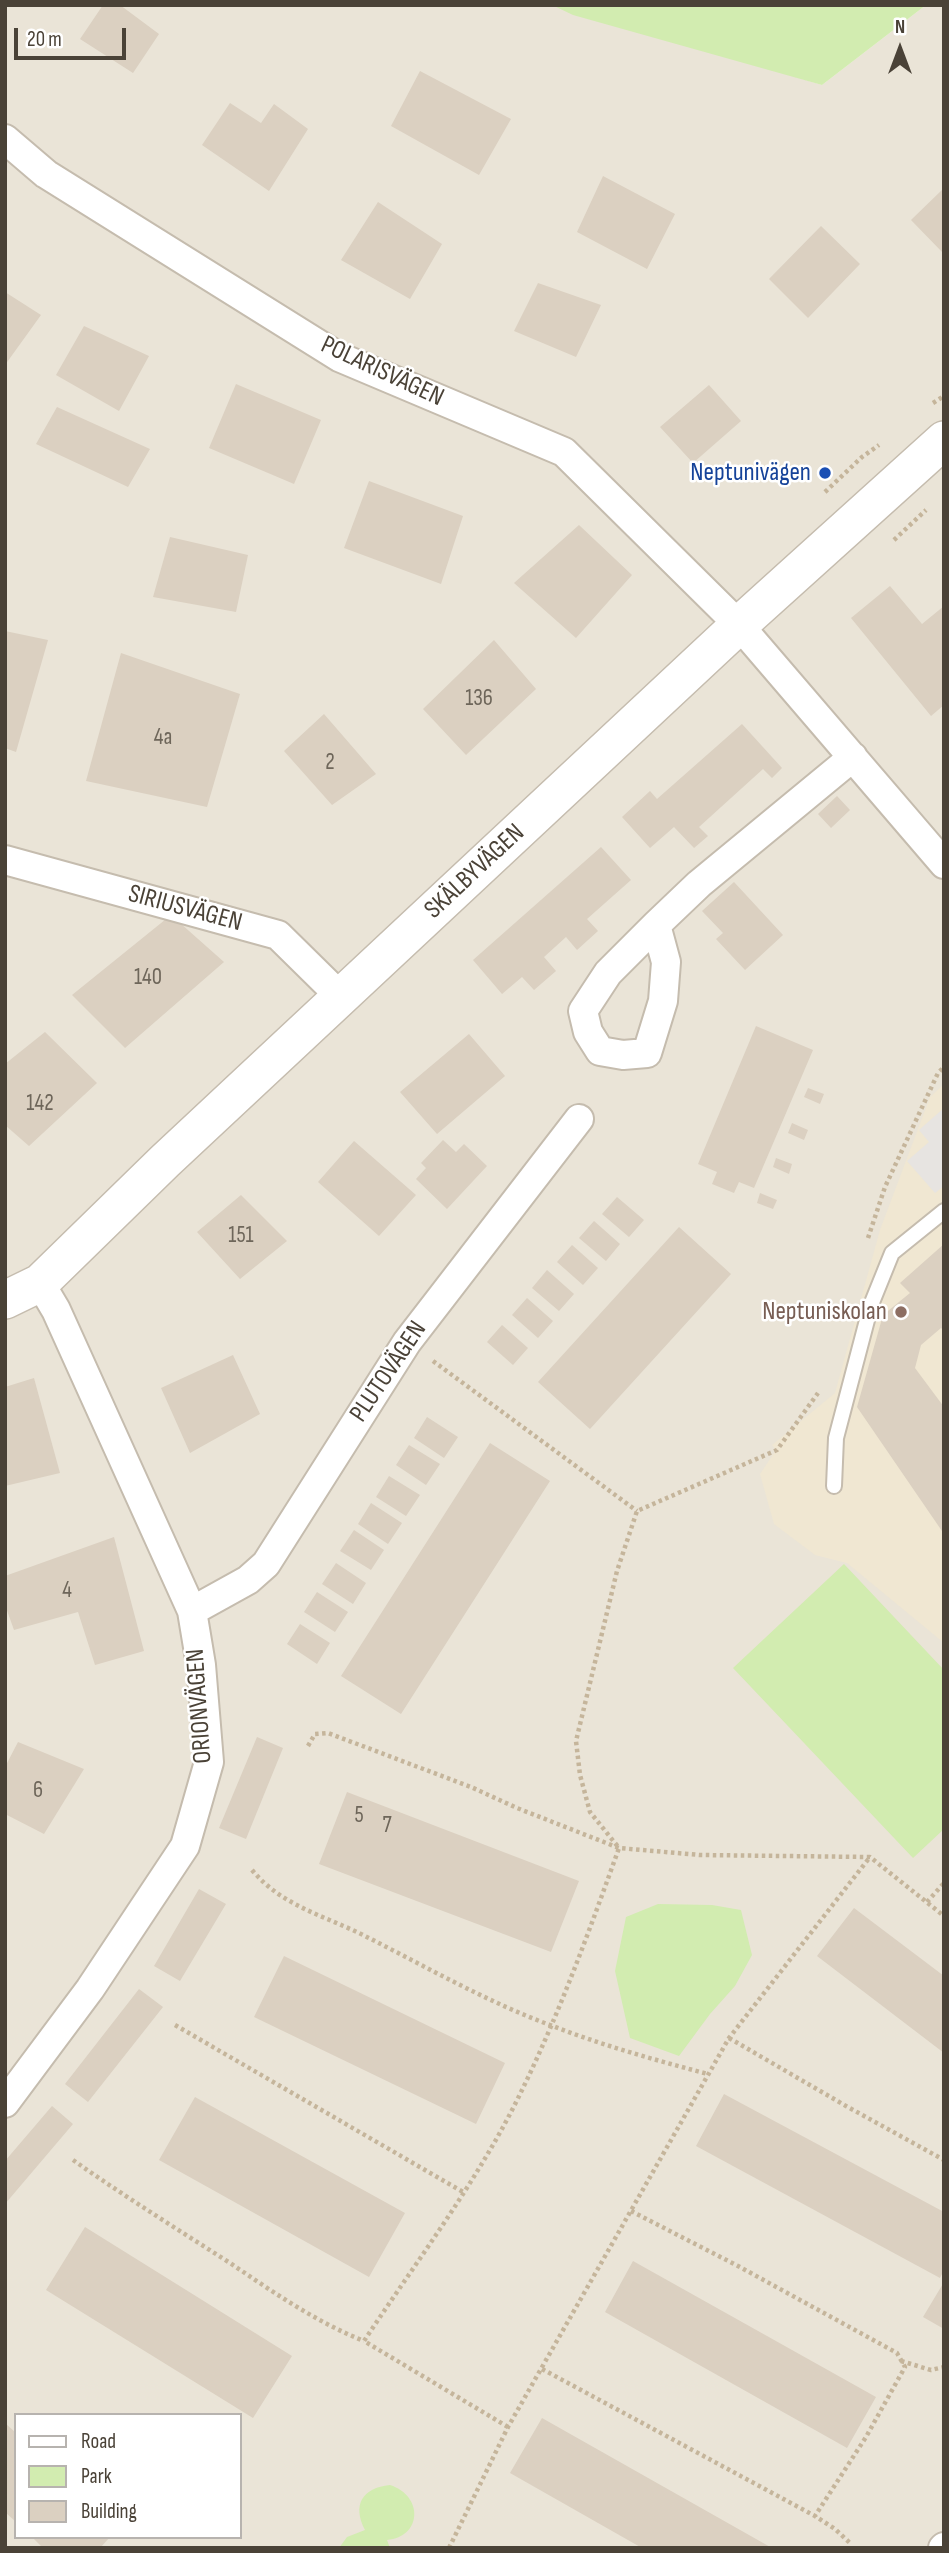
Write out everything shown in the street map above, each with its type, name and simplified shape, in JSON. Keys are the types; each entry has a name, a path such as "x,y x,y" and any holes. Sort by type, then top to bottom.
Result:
{"street":[{"name":"POLARISVÄGEN","path":"5,139 46,174 339,357 564,452 739,625"},
{"name":"SKÄLBYVÄGEN","path":"5,1300 40,1283 165,1161 739,625 944,440"},
{"path":"739,625 944,864"},
{"path":"656,925 699,884 853,757"},
{"name":"SIRIUSVÄGEN","path":"5,860 278,935 342,998"},
{"name":"PLUTOVÄGEN","path":"192,1611 248,1580 266,1563 407,1342 579,1119"},
{"name":"ORIONVÄGEN","path":"5,2103 90,1989 185,1846 209,1762 201,1665 192,1611 56,1310 40,1283"}],"lane":[{"path":"834,1486 836,1438 872,1305 892,1253 944,1211"}],"path":[{"path":"868,1240 885,1187 938,1073 944,1067"},
{"path":"407,1342 638,1511"},
{"path":"618,1848 590,1812 580,1775 576,1741 617,1571 638,1511 777,1450 817,1397 821,1384"},
{"path":"308,1746 315,1734 328,1733 461,1783 618,1848 700,1855 870,1857 944,1916"},
{"path":"364,2341 480,2167 522,2090 589,1933 618,1848"},
{"path":"449,2548 509,2427 729,2038 870,1857"},
{"path":"252,1870 266,1886 286,1901 324,1916 550,2025 708,2074"},
{"path":"927,1902 944,1883"},
{"path":"175,2025 463,2192"},
{"path":"729,2038 944,2161"},
{"path":"73,2160 137,2205 284,2299 339,2331 364,2341 509,2427"},
{"path":"631,2211 897,2353 905,2367 866,2437 815,2516"},
{"path":"901,2361 931,2370 944,2367"},
{"path":"542,2369 815,2516 851,2544"}],"shaded area":[{"path":"5,5 560,5 822,85 926,5 944,5 944,2548 5,2548"},
{"name":"Neptuniskolan","path":"944,1084 944,1643 847,1563 815,1555 774,1524 760,1474 776,1450 772,1445 835,1393 880,1230 930,1097"},
{"path":"944,1108 944,1186 935,1193 907,1161 929,1142 919,1130"}],"green space":[{"path":"552,5 926,5 822,85 573,15"},
{"path":"844,1564 944,1670 944,1829 913,1858 733,1668"},
{"path":"658,1904 712,1905 741,1910 752,1955 735,1986 679,2056 630,2038 615,1971 626,1917"},
{"path":"390,2485 401,2490 413,2506 414,2516 407,2532 387,2540 390,2548 339,2548 347,2537 365,2530 359,2513 366,2494"}],"building":[{"path":"103,5 120,5 159,34 133,73 80,39"},
{"path":"420,71 511,119 479,175 391,126"},
{"path":"230,103 261,123 274,104 308,129 269,191 202,145"},
{"path":"603,176 675,214 647,269 577,232"},
{"path":"944,188 944,254 911,220"},
{"path":"378,202 442,244 410,299 341,260"},
{"path":"821,226 860,264 808,318 769,279"},
{"path":"538,283 601,305 576,357 514,331"},
{"path":"5,292 41,315 5,365"},
{"path":"84,326 149,356 119,411 56,375"},
{"path":"236,384 321,420 294,484 209,448"},
{"path":"709,385 741,421 693,463 660,427"},
{"path":"57,407 150,449 128,487 36,444"},
{"path":"369,481 463,516 441,584 344,548"},
{"path":"579,525 632,575 576,638 514,583"},
{"path":"170,537 248,555 236,612 153,597"},
{"path":"890,586 922,624 944,606 944,705 931,716 851,618"},
{"path":"5,631 48,640 16,752 5,748"},
{"path":"494,640 536,689 466,755 423,709"},
{"path":"121,653 240,694 207,807 86,781"},
{"path":"324,714 376,774 332,805 284,751"},
{"path":"742,724 782,768 772,778 763,769 699,827 708,836 694,848 674,827 650,848 622,817 650,791 657,799"},
{"path":"837,796 850,810 831,828 818,814"},
{"path":"601,847 631,880 587,919 598,931 577,950 566,937 544,957 556,971 534,990 522,977 502,994 473,960"},
{"path":"734,882 783,935 745,970 716,939 723,933 702,911"},
{"path":"171,915 224,962 125,1048 72,995"},
{"path":"756,1026 813,1050 754,1188 739,1182 734,1193 712,1184 717,1172 698,1164"},
{"path":"45,1032 97,1083 29,1146 5,1125 5,1064"},
{"path":"469,1034 505,1076 437,1134 400,1092"},
{"path":"808,1088 824,1094 820,1104 804,1097"},
{"path":"792,1123 808,1130 804,1140 788,1133"},
{"path":"443,1140 456,1152 464,1144 487,1166 447,1209 416,1179 426,1168 421,1163"},
{"path":"354,1141 416,1195 379,1236 318,1182"},
{"path":"776,1158 792,1164 789,1174 773,1167"},
{"path":"760,1193 777,1200 773,1209 757,1203"},
{"path":"241,1195 287,1241 240,1279 197,1232"},
{"path":"617,1197 644,1220 629,1237 602,1214"},
{"path":"594,1221 620,1244 606,1261 579,1238"},
{"path":"679,1227 731,1274 590,1429 538,1382"},
{"path":"944,1244 944,1331 941,1328 921,1345 915,1368 944,1407 944,1534 857,1407 883,1315 910,1293 900,1283"},
{"path":"572,1245 598,1268 583,1285 557,1262"},
{"path":"547,1270 574,1294 559,1311 532,1288"},
{"path":"527,1298 553,1321 538,1338 512,1315"},
{"path":"502,1325 528,1348 513,1365 487,1342"},
{"path":"233,1355 260,1414 190,1453 161,1388"},
{"path":"34,1378 60,1473 5,1486 5,1387"},
{"path":"427,1417 458,1437 444,1458 414,1438"},
{"path":"490,1443 550,1481 401,1714 341,1676"},
{"path":"409,1445 440,1464 426,1485 396,1465"},
{"path":"389,1476 420,1495 406,1516 376,1497"},
{"path":"371,1503 402,1523 388,1544 358,1524"},
{"path":"354,1530 384,1550 371,1570 340,1551"},
{"path":"114,1537 144,1651 95,1665 78,1612 14,1630 5,1605 5,1576"},
{"path":"336,1563 366,1583 353,1604 322,1584"},
{"path":"317,1592 348,1612 335,1632 304,1612"},
{"path":"300,1624 330,1643 317,1664 287,1644"},
{"path":"257,1737 283,1748 246,1839 219,1828"},
{"path":"18,1742 84,1769 44,1834 5,1814 5,1767"},
{"path":"347,1792 579,1881 551,1952 319,1864"},
{"path":"199,1889 226,1904 180,1981 154,1966"},
{"path":"854,1908 944,1976 944,2053 817,1956"},
{"path":"284,1956 505,2063 476,2124 254,2017"},
{"path":"139,1989 163,2007 88,2102 65,2084"},
{"path":"724,2094 944,2212 944,2270 940,2278 696,2146"},
{"path":"195,2097 405,2213 369,2277 159,2160"},
{"path":"52,2106 73,2124 5,2204 5,2161"},
{"path":"85,2227 292,2356 253,2418 46,2290"},
{"path":"633,2261 876,2397 847,2448 605,2312"},
{"path":"944,2282 944,2329 923,2317"},
{"path":"542,2418 772,2548 642,2548 510,2473"},
{"path":"5,2423 14,2431 14,2520 5,2512"},
{"path":"34,2539 108,2539 100,2548 43,2548"}],"place":[{"name":"Neptunivägen","path":"825,473"},
{"name":"Neptuniskolan","path":"901,1312"}]}
